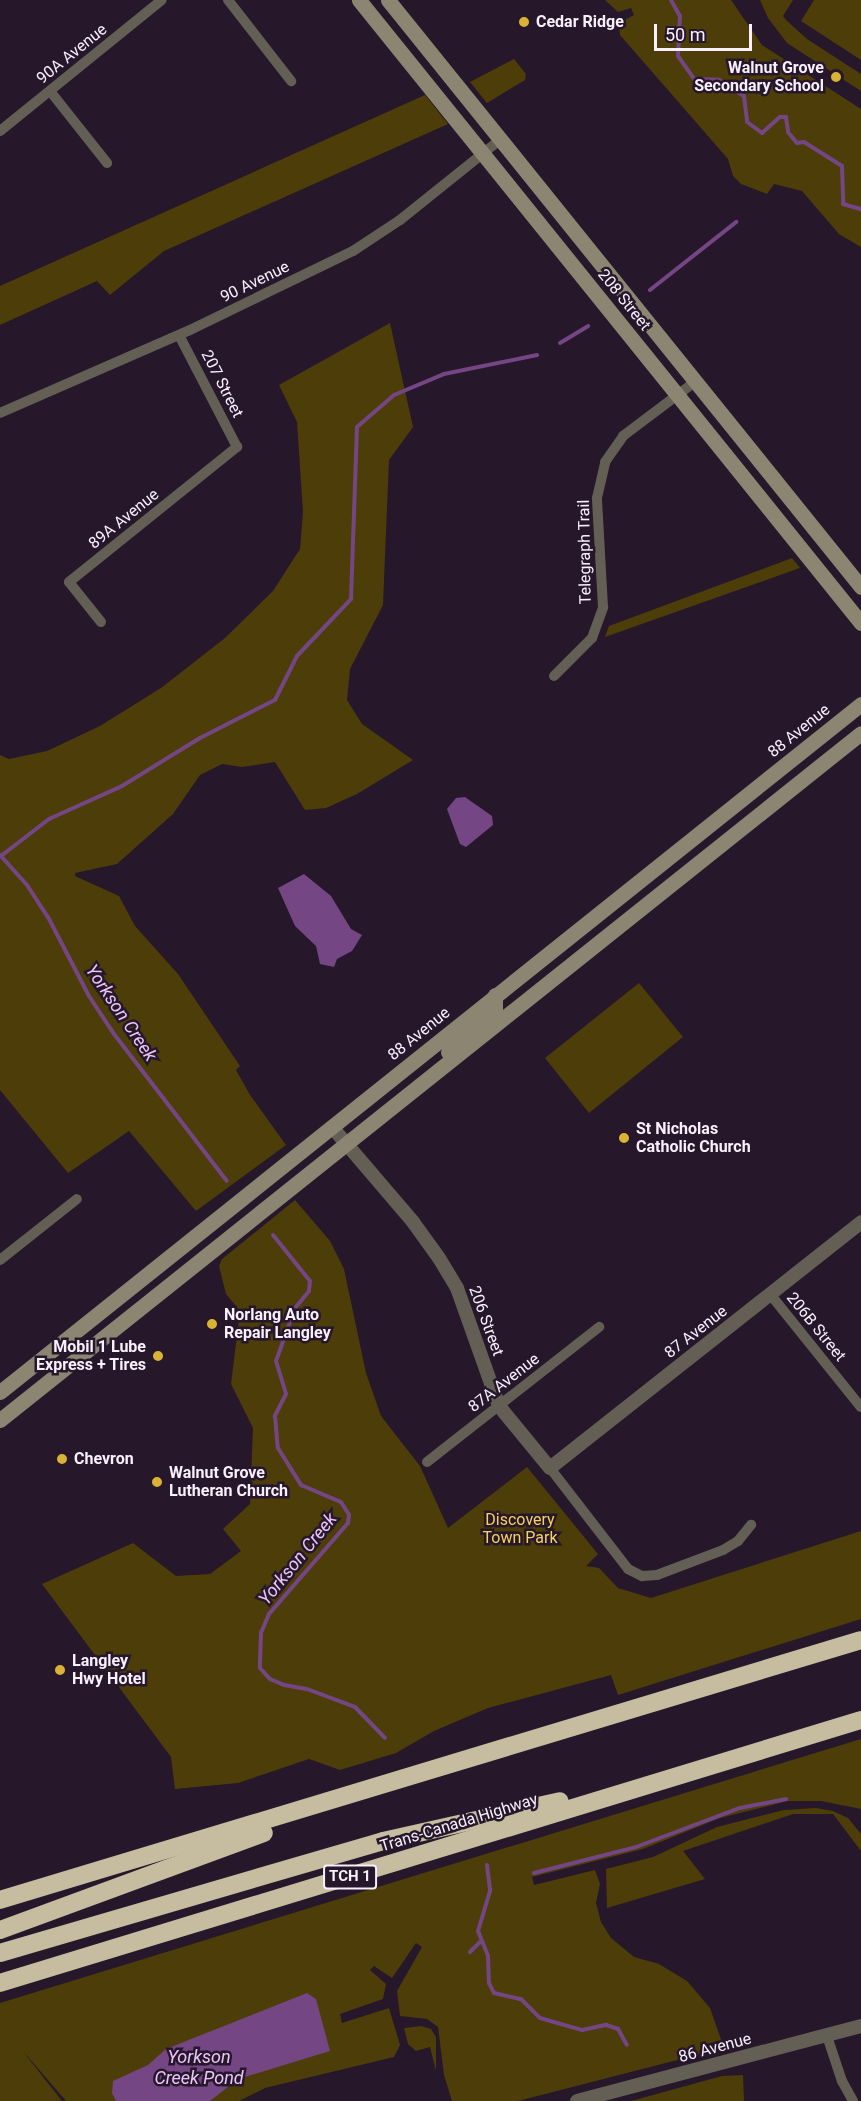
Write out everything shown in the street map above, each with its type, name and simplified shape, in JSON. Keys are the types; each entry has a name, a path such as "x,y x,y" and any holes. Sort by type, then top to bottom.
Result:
{"highway":[{"path":"0,1900 861,1640"},
{"name":"Trans-Canada Highway","path":"0,1983 861,1720"},
{"path":"0,1930 434,1770"},
{"path":"0,1953 383,1841 700,1770"}],"main road":[{"name":"208 Street","path":"359,0 861,623"},
{"name":"208 Street","path":"388,0 861,587"},
{"name":"88 Avenue","path":"0,1392 861,704"},
{"path":"0,1420 347,1146 861,733"},
{"path":"418,1089 429,1069 495,1011 495,996"},
{"path":"96,1315 111,1333"}],"street":[{"name":"90A Avenue","path":"0,131 162,0"},
{"path":"228,0 291,81"},
{"path":"50,91 107,163"},
{"name":"90 Avenue","path":"0,413 179,335 372,241 501,140"},
{"name":"207 Street","path":"179,335 237,447"},
{"name":"Telegraph Trail","path":"554,676 592,638 603,606 597,498 605,462 623,436 696,381"},
{"name":"89A Avenue","path":"101,622 69,582 237,447"},
{"name":"206 Street","path":"332,1127 413,1222 457,1288 499,1406 628,1569 642,1576 657,1575 723,1550 738,1541 751,1525"},
{"path":"0,1260 77,1199"},
{"name":"87 Avenue","path":"550,1468 861,1222"},
{"name":"206B Street","path":"770,1294 861,1407"},
{"name":"87A Avenue","path":"427,1462 599,1328"},
{"name":"86 Avenue","path":"578,2101 861,2026"},
{"path":"827,2036 842,2081 853,2101"}],"green space":[{"path":"605,0 731,0 762,45 861,109 861,247 839,234 802,191 774,184 767,194 741,184 733,176 728,159 620,35 619,23 634,15 631,8 618,12"},
{"path":"760,0 793,0 783,16 807,39 861,74 861,91 787,43 768,18"},
{"path":"814,0 861,0 861,60 801,21"},
{"path":"514,59 526,74 525,80 487,103 470,82"},
{"path":"425,95 448,124 164,251 110,295 97,281 0,325 0,286"},
{"path":"390,323 413,427 389,460 383,605 350,669 347,700 362,724 413,760 357,794 326,808 305,810 275,762 242,767 222,764 200,775 173,814 117,864 75,873 75,876 119,896 135,926 178,974 240,1066 236,1070 250,1095 286,1145 196,1211 129,1131 68,1173 0,1090 0,755 9,759 47,751 100,726 161,688 225,638 273,591 300,549 303,512 297,422 279,385"},
{"path":"792,558 800,568 605,637 609,626"},
{"path":"639,983 683,1037 589,1113 545,1058"},
{"name":"Discovery Town Park","path":"295,1200 330,1241 344,1269 366,1373 381,1416 420,1466 448,1528 527,1467 598,1554 586,1566 599,1568 618,1588 651,1598 861,1531 861,1619 618,1695 611,1675 488,1708 434,1731 396,1753 340,1770 309,1759 238,1783 175,1789 171,1757 42,1584 133,1543 176,1576 210,1574 241,1551 223,1529 250,1504 253,1428 231,1384 240,1311 226,1294 219,1266 222,1259"},
{"path":"861,1739 861,1809 821,1801 788,1801 720,1818 643,1849 532,1877 534,1885 595,1870 600,1884 596,1903 601,1922 611,1938 634,1957 659,1964 687,1981 710,2008 724,2048 518,2101 452,2101 444,2075 438,2027 427,2019 400,2016 397,1991 422,1947 416,1943 392,1978 374,1966 370,1970 386,1984 383,1999 340,2014 342,2023 389,2008 400,2045 394,2057 265,2088 239,2101 66,2101 22,2050 62,2101 0,2101 0,2003"},
{"path":"816,1808 833,1811 848,1818 861,1834 861,1851 833,1814 793,1814 683,1851 705,1879 607,1908 606,1869 653,1857 717,1827 784,1810"},
{"path":"421,2026 431,2029 436,2037 436,2071 430,2047 416,2051 408,2044 404,2028"},
{"path":"743,2075 744,2101 631,2101 722,2076"}],"water":[{"path":"465,797 492,816 493,825 466,847 460,844 447,809 456,798"},
{"path":"304,874 331,896 351,929 362,935 352,951 337,959 334,967 320,964 316,946 295,926 278,888"},
{"name":"Yorkson Creek Pond","path":"307,1993 316,1999 330,2051 238,2079 210,2101 116,2101 112,2093 113,2081 148,2065 166,2049"}],"waterway":[{"path":"671,0 680,16 678,56 694,79 719,80 744,96 747,122 762,133 780,117 786,117 788,132 797,143 804,142 842,166 843,204 861,209"},
{"path":"650,290 736,222"},
{"path":"560,343 588,326"},
{"path":"1,856 49,819 122,786 200,738 275,700 297,656 351,599 357,427 394,395 444,374 537,355"},
{"name":"Yorkson Creek","path":"0,855 27,885 48,917 89,996 114,1034 227,1181"},
{"name":"Yorkson Creek","path":"273,1235 310,1281 309,1291 295,1308 276,1361 286,1394 275,1416 278,1448 301,1485 341,1502 349,1515 348,1523 269,1614 261,1633 260,1668 270,1679 284,1685 307,1689 355,1707 385,1738"},
{"path":"534,1873 636,1847 740,1808 786,1799"},
{"name":"Yorkson Creek","path":"487,1865 490,1891 478,1931 488,1956 489,1983 494,1993 521,1999 540,2018 582,2030 606,2025 618,2029 627,2045"},
{"path":"470,1952 481,1941"}],"place":[{"name":"Cedar Ridge","path":"524,22"},
{"name":"Walnut Grove Secondary School","path":"836,77"},
{"name":"St Nicholas Catholic Church","path":"624,1138"},
{"name":"Norlang Auto Repair Langley","path":"212,1324"},
{"name":"Mobil 1 Lube Express + Tires","path":"158,1356"},
{"name":"Chevron","path":"62,1459"},
{"name":"Walnut Grove Lutheran Church","path":"157,1482"},
{"name":"Langley Hwy Hotel","path":"60,1670"}]}
